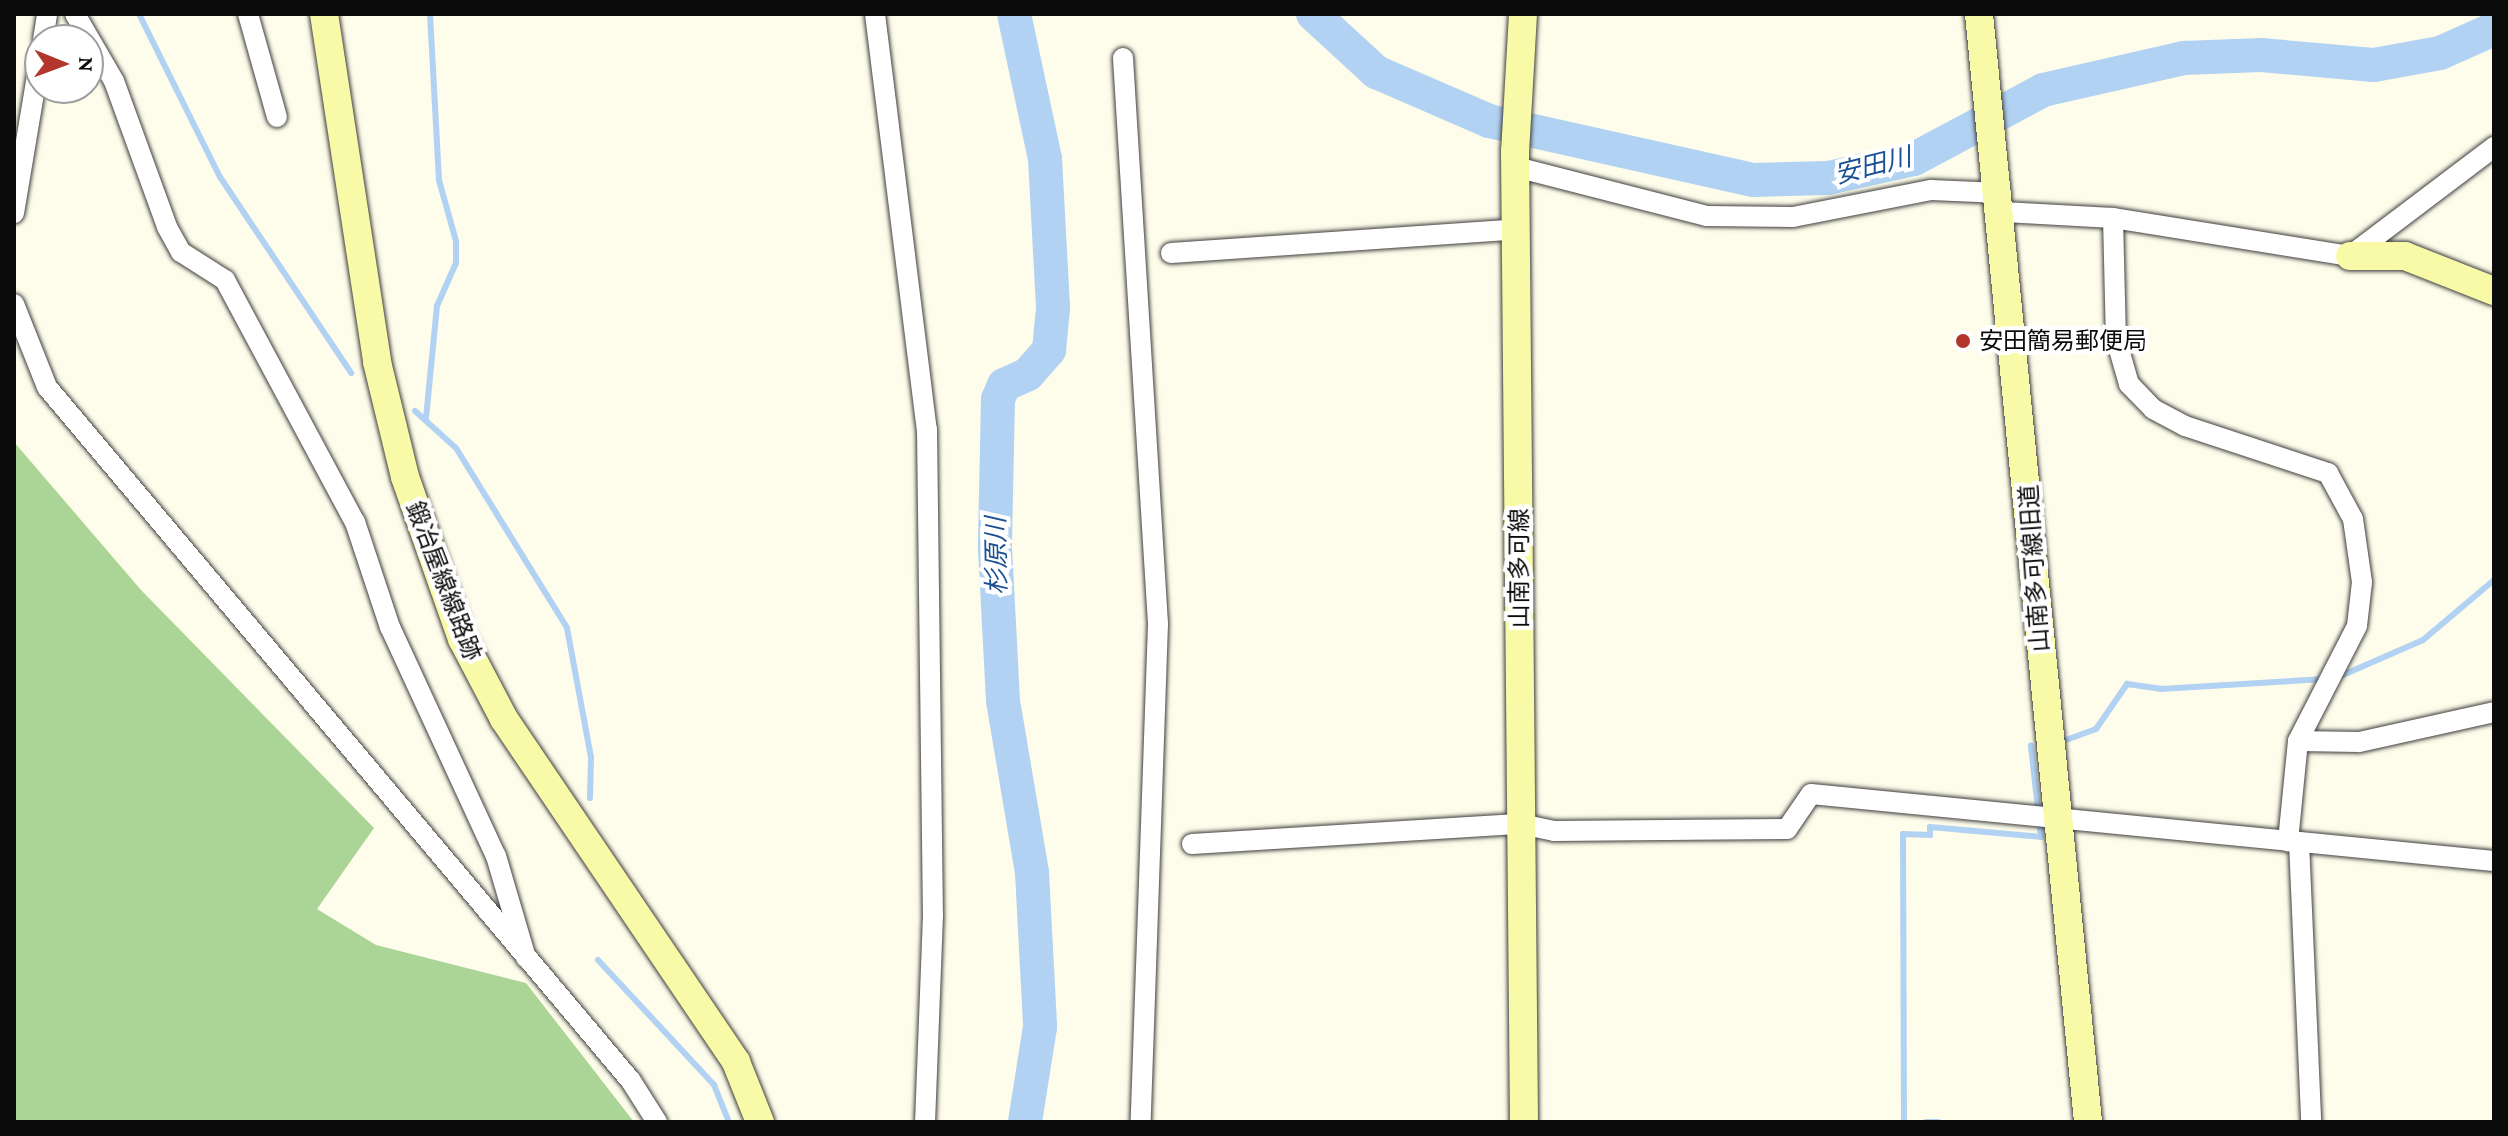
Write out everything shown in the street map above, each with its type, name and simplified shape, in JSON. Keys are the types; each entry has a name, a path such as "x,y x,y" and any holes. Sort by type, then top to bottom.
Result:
{"street":[{"path":"75,14 114,81 174,240 225,280 355,522 397,641 496,856 526,958"},
{"path":"248,14 277,117"},
{"name":"鍛冶屋線線路跡","path":"324,14 377,362 405,477 462,639 504,719 736,1062 760,1122"},
{"path":"875,14 927,429 933,915 925,1122"},
{"name":"山南多可線","path":"1523,14 1515,159 1524,1122"},
{"name":"山南多可線旧道","path":"1979,14 2002,202 2088,1122"},
{"path":"1123,58 1158,624 1141,1122"},
{"path":"14,213 32,104"},
{"path":"2350,256 2494,147"},
{"path":"1515,159 1707,216 1793,217 1931,190 2350,256 2405,256 2494,291"},
{"path":"2113,218 2116,339 2129,384 2153,409 2185,426 2328,473 2353,519 2362,582 2357,626 2298,741 2293,842 2311,1122"},
{"path":"1171,253 1507,230 1517,236"},
{"path":"14,304 47,387 526,958 657,1122"},
{"path":"2298,741 2359,742 2494,712"},
{"path":"1192,844 1521,824 1554,831 1787,829 1811,794 1894,797 2058,822 2494,861"}],"green space":[{"path":"14,442 141,590 374,828 317,909 376,945 526,983 634,1122 14,1122"}],"waterway":[{"path":"139,14 220,177 351,373"},
{"path":"426,418 437,306 456,263 456,241 439,180 430,14"},
{"name":"杉原川","path":"1014,14 1045,159 1053,308 1049,350 1028,374 1004,385 998,399 995,548 1003,701 1032,872 1040,1027 1025,1122"},
{"name":"安田川","path":"1313,14 1376,72 1489,121 1753,180 1828,178 1914,159 2043,90 2184,58 2261,55 2374,65 2440,53 2494,29"},
{"path":"415,411 456,448 567,628 591,757 590,798"},
{"path":"2336,678 2423,640 2494,580"},
{"path":"2066,740 2096,729 2127,684 2161,689 2325,679"},
{"path":"1904,1122 1903,834 1930,835 1930,827 2041,837 2031,746"},
{"path":"598,960 714,1085 729,1122"},
{"path":"1926,1122 1938,1122"}],"place":[{"name":"安田簡易郵便局","path":"1963,341"}]}
